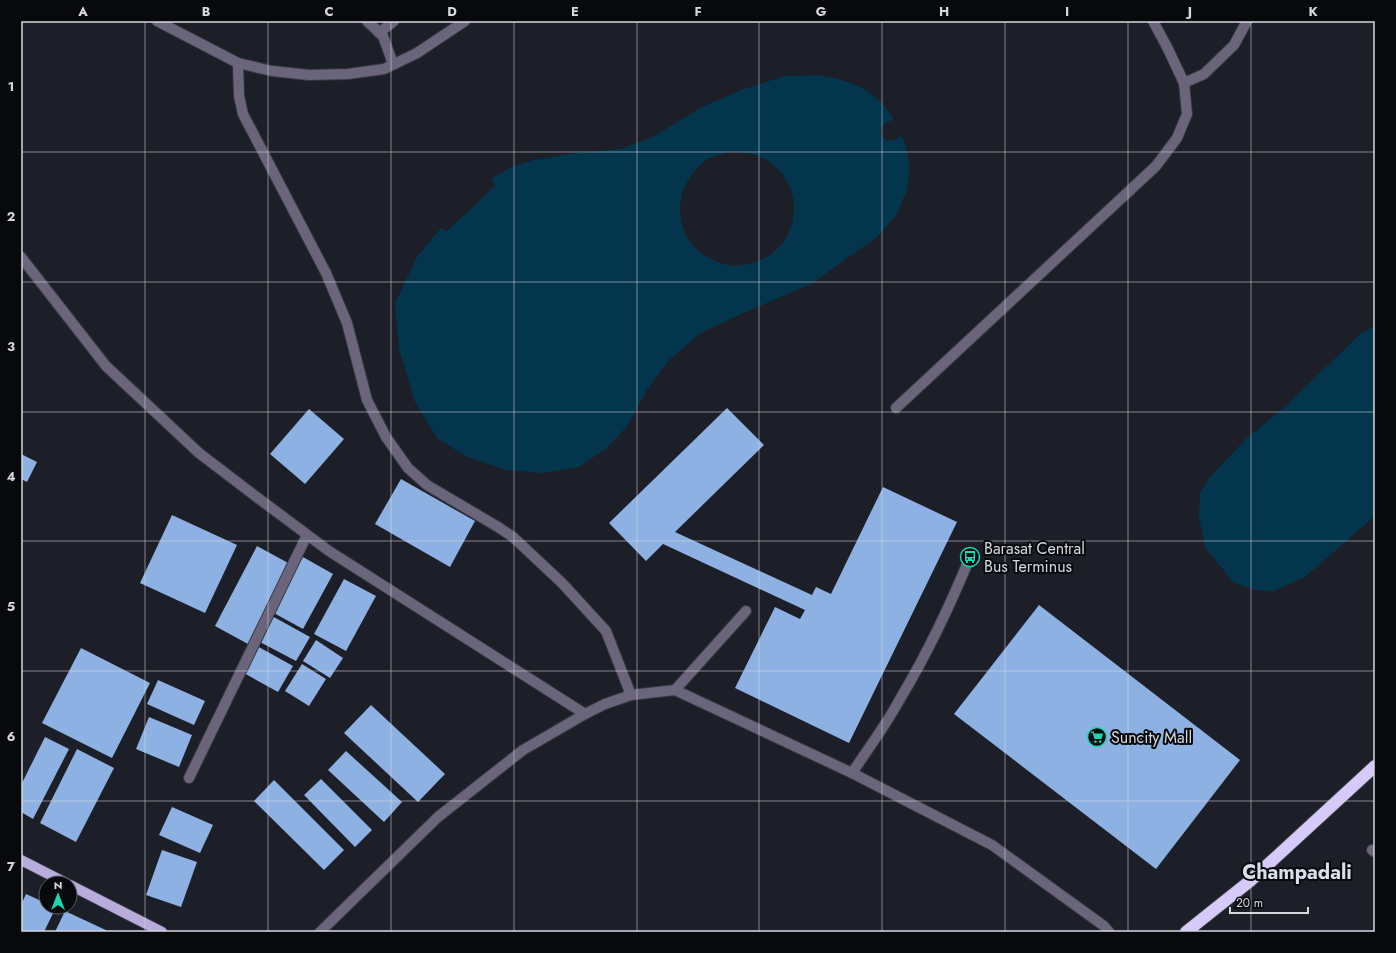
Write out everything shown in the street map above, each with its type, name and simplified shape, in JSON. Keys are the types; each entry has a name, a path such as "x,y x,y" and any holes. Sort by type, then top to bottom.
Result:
{"highway":[{"path":"1186,932 1250,881 1375,766"}],"main road":[{"path":"21,860 50,875"},
{"path":"78,889 162,932"}],"street":[{"path":"157,21 238,63 272,71 309,75 348,74 384,69 417,53 465,21"},
{"path":"367,21 383,36 393,64"},
{"path":"379,33 394,21"},
{"path":"896,408 1156,166 1177,138 1187,114 1184,83 1153,21"},
{"path":"1184,83 1204,74 1224,55 1234,45 1247,21"},
{"path":"238,63 239,96 243,114 326,273 347,323 368,400 386,437 408,468 427,485 513,537 562,583 606,631 631,695"},
{"path":"21,257 106,366 199,452 329,551 585,714"},
{"path":"189,778 307,535"},
{"path":"852,774 900,700 937,631 970,557"},
{"path":"675,690 746,611"},
{"path":"320,932 438,816 523,750 605,704 631,695 675,690 852,774 992,845 1104,926 1109,932"}],"water":[{"path":"819,75 835,78 859,86 873,94 883,104 894,120 886,122 881,128 881,136 887,141 895,140 901,135 906,146 910,167 907,190 896,216 876,238 811,284 701,333 670,359 647,390 628,425 607,448 579,467 543,473 506,470 465,456 437,438 415,402 399,349 395,303 417,257 441,228 447,231 495,186 491,179 511,167 534,160 577,153 620,149 651,138 704,106 744,89 785,76","holes":["729,152 753,154 768,161 781,172 789,185 793,200 794,215 790,230 782,243 771,254 756,262 738,266 715,261 696,249 686,235 680,213 683,191 694,171 702,163 712,157"]},
{"path":"1375,326 1375,516 1305,577 1274,591 1255,590 1233,582 1205,547 1199,518 1200,493 1209,478 1247,438 1287,405 1360,334"}],"building":[{"path":"727,408 764,445 675,532 812,595 816,587 831,594 883,487 957,522 849,743 735,688 775,607 800,619 805,610 663,544 646,561 609,523"},
{"path":"309,409 344,439 305,484 270,454"},
{"path":"21,454 37,462 27,482 21,479"},
{"path":"401,479 475,521 450,567 375,524"},
{"path":"172,515 237,545 205,613 140,583"},
{"path":"257,546 290,564 248,644 215,626"},
{"path":"303,557 333,574 303,629 272,612"},
{"path":"344,579 376,596 346,651 314,634"},
{"name":"Suncity Mall","path":"1039,605 1240,760 1156,869 954,714"},
{"path":"272,616 310,637 296,661 258,641"},
{"path":"316,640 343,658 330,678 303,661"},
{"path":"257,646 293,666 278,692 242,672"},
{"path":"81,648 150,683 112,758 42,723"},
{"path":"302,664 326,679 309,706 285,691"},
{"path":"158,680 205,701 194,725 147,704"},
{"path":"371,705 445,774 418,802 344,733"},
{"path":"149,717 192,735 179,767 136,749"},
{"path":"45,737 69,749 33,819 21,812 21,785"},
{"path":"77,749 114,768 76,842 40,823"},
{"path":"346,751 402,802 384,822 328,770"},
{"path":"321,779 372,830 355,847 304,795"},
{"path":"274,780 344,850 324,870 254,801"},
{"path":"172,807 213,825 200,853 159,835"},
{"path":"162,850 197,862 181,907 146,895"},
{"path":"26,894 38,899 38,915 52,915 44,932 21,932 21,905"},
{"path":"63,915 74,915 110,932 55,932"}],"place":[{"name":"Barasat Central Bus Terminus","path":"970,557"},
{"name":"Suncity Mall","path":"1097,737"}],"district":[{"name":"Champadali","path":"1297,872"}]}
